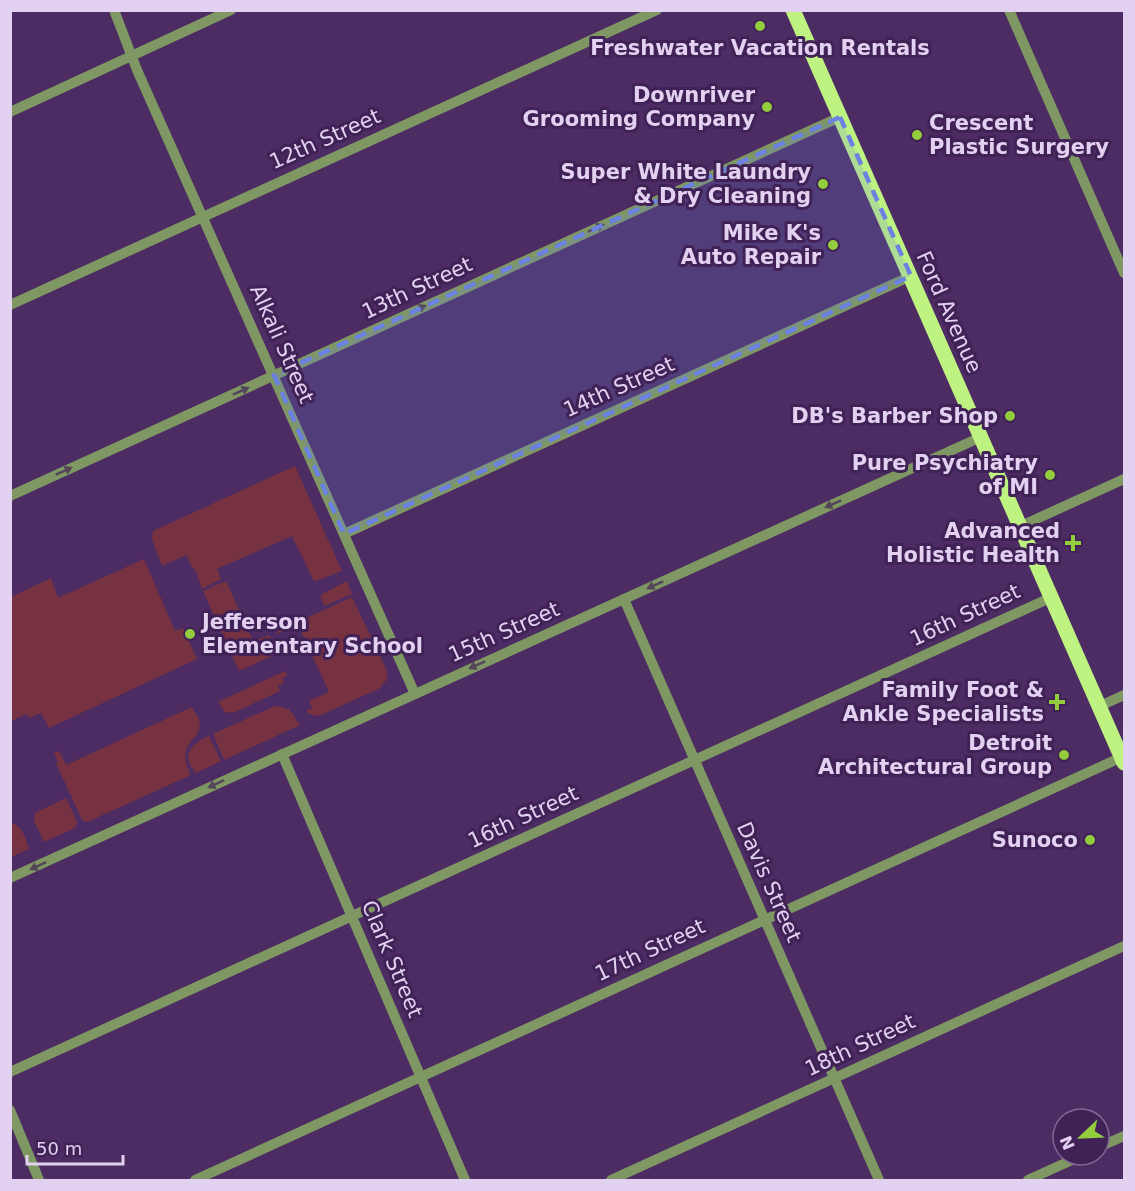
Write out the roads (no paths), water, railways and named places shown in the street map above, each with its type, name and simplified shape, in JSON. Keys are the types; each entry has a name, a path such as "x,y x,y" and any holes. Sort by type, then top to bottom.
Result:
{"main road":[{"name":"Ford Avenue","path":"796,11 840,117 1123,760"}],"street":[{"name":"Alkali Street","path":"114,10 131,56 415,694"},
{"path":"10,112 231,10"},
{"name":"12th Street","path":"10,305 657,10"},
{"path":"1009,10 1125,273"},
{"name":"13th Street","path":"10,496 840,117"},
{"name":"14th Street","path":"344,534 911,276"},
{"name":"15th Street","path":"10,878 981,437"},
{"path":"1021,526 1125,479"},
{"name":"16th Street","path":"10,1072 1052,597"},
{"name":"Davis Street","path":"624,599 879,1180"},
{"path":"1100,706 1125,694"},
{"name":"Clark Street","path":"282,754 465,1180"},
{"name":"17th Street","path":"195,1180 765,920 1123,760"},
{"name":"18th Street","path":"611,1180 1125,946"},
{"path":"10,1110 39,1180"},
{"path":"1111,1142 1125,1136"},
{"path":"1028,1180 1057,1167"}],"place":[{"name":"Freshwater Vacation Rentals","path":"760,26"},
{"name":"Downriver Grooming Company","path":"767,107"},
{"name":"Crescent Plastic Surgery","path":"917,135"},
{"name":"Super White Laundry & Dry Cleaning","path":"823,184"},
{"name":"Mike K's Auto Repair","path":"833,245"},
{"name":"DB's Barber Shop","path":"1010,416"},
{"name":"Pure Psychiatry of MI","path":"1050,475"},
{"name":"Advanced Holistic Health","path":"1073,543"},
{"name":"Jefferson Elementary School","path":"190,634"},
{"name":"Family Foot & Ankle Specialists","path":"1057,702"},
{"name":"Detroit Architectural Group","path":"1064,755"},
{"name":"Sunoco","path":"1090,840"}]}
